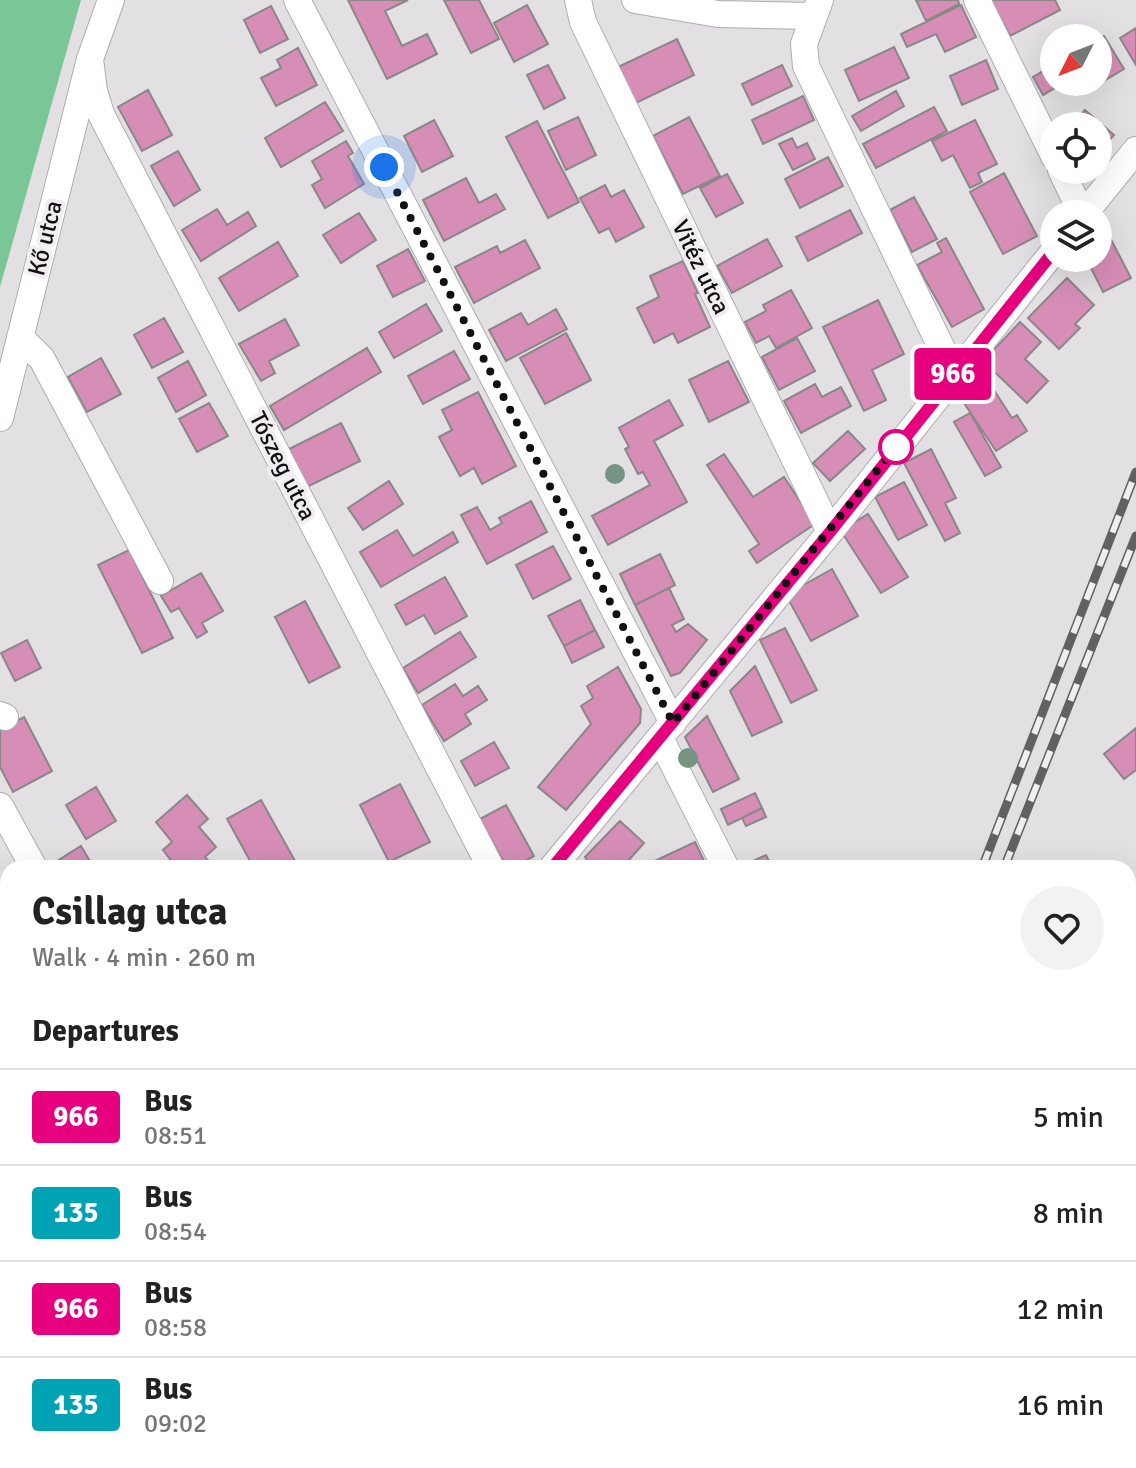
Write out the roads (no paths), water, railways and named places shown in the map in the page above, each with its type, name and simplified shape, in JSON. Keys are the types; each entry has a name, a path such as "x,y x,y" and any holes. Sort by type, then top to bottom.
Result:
{"street":[{"name":"Kő utca","path":"0,418 90,59 111,0"},
{"path":"297,0 666,730 723,860"},
{"name":"Vitéz utca","path":"578,0 583,22 830,532"},
{"path":"635,0 718,14 816,8 804,44 806,66 954,374"},
{"path":"977,0 1040,128"},
{"name":"Tószeg utca","path":"90,59 101,114 487,860"},
{"path":"1095,200 1136,150"},
{"path":"559,860 830,532 1040,268"},
{"path":"20,337 42,359 160,581"},
{"path":"0,806 30,860"}],"railway":[{"path":"985,860 1136,472"},
{"path":"1007,860 1136,536"}]}
